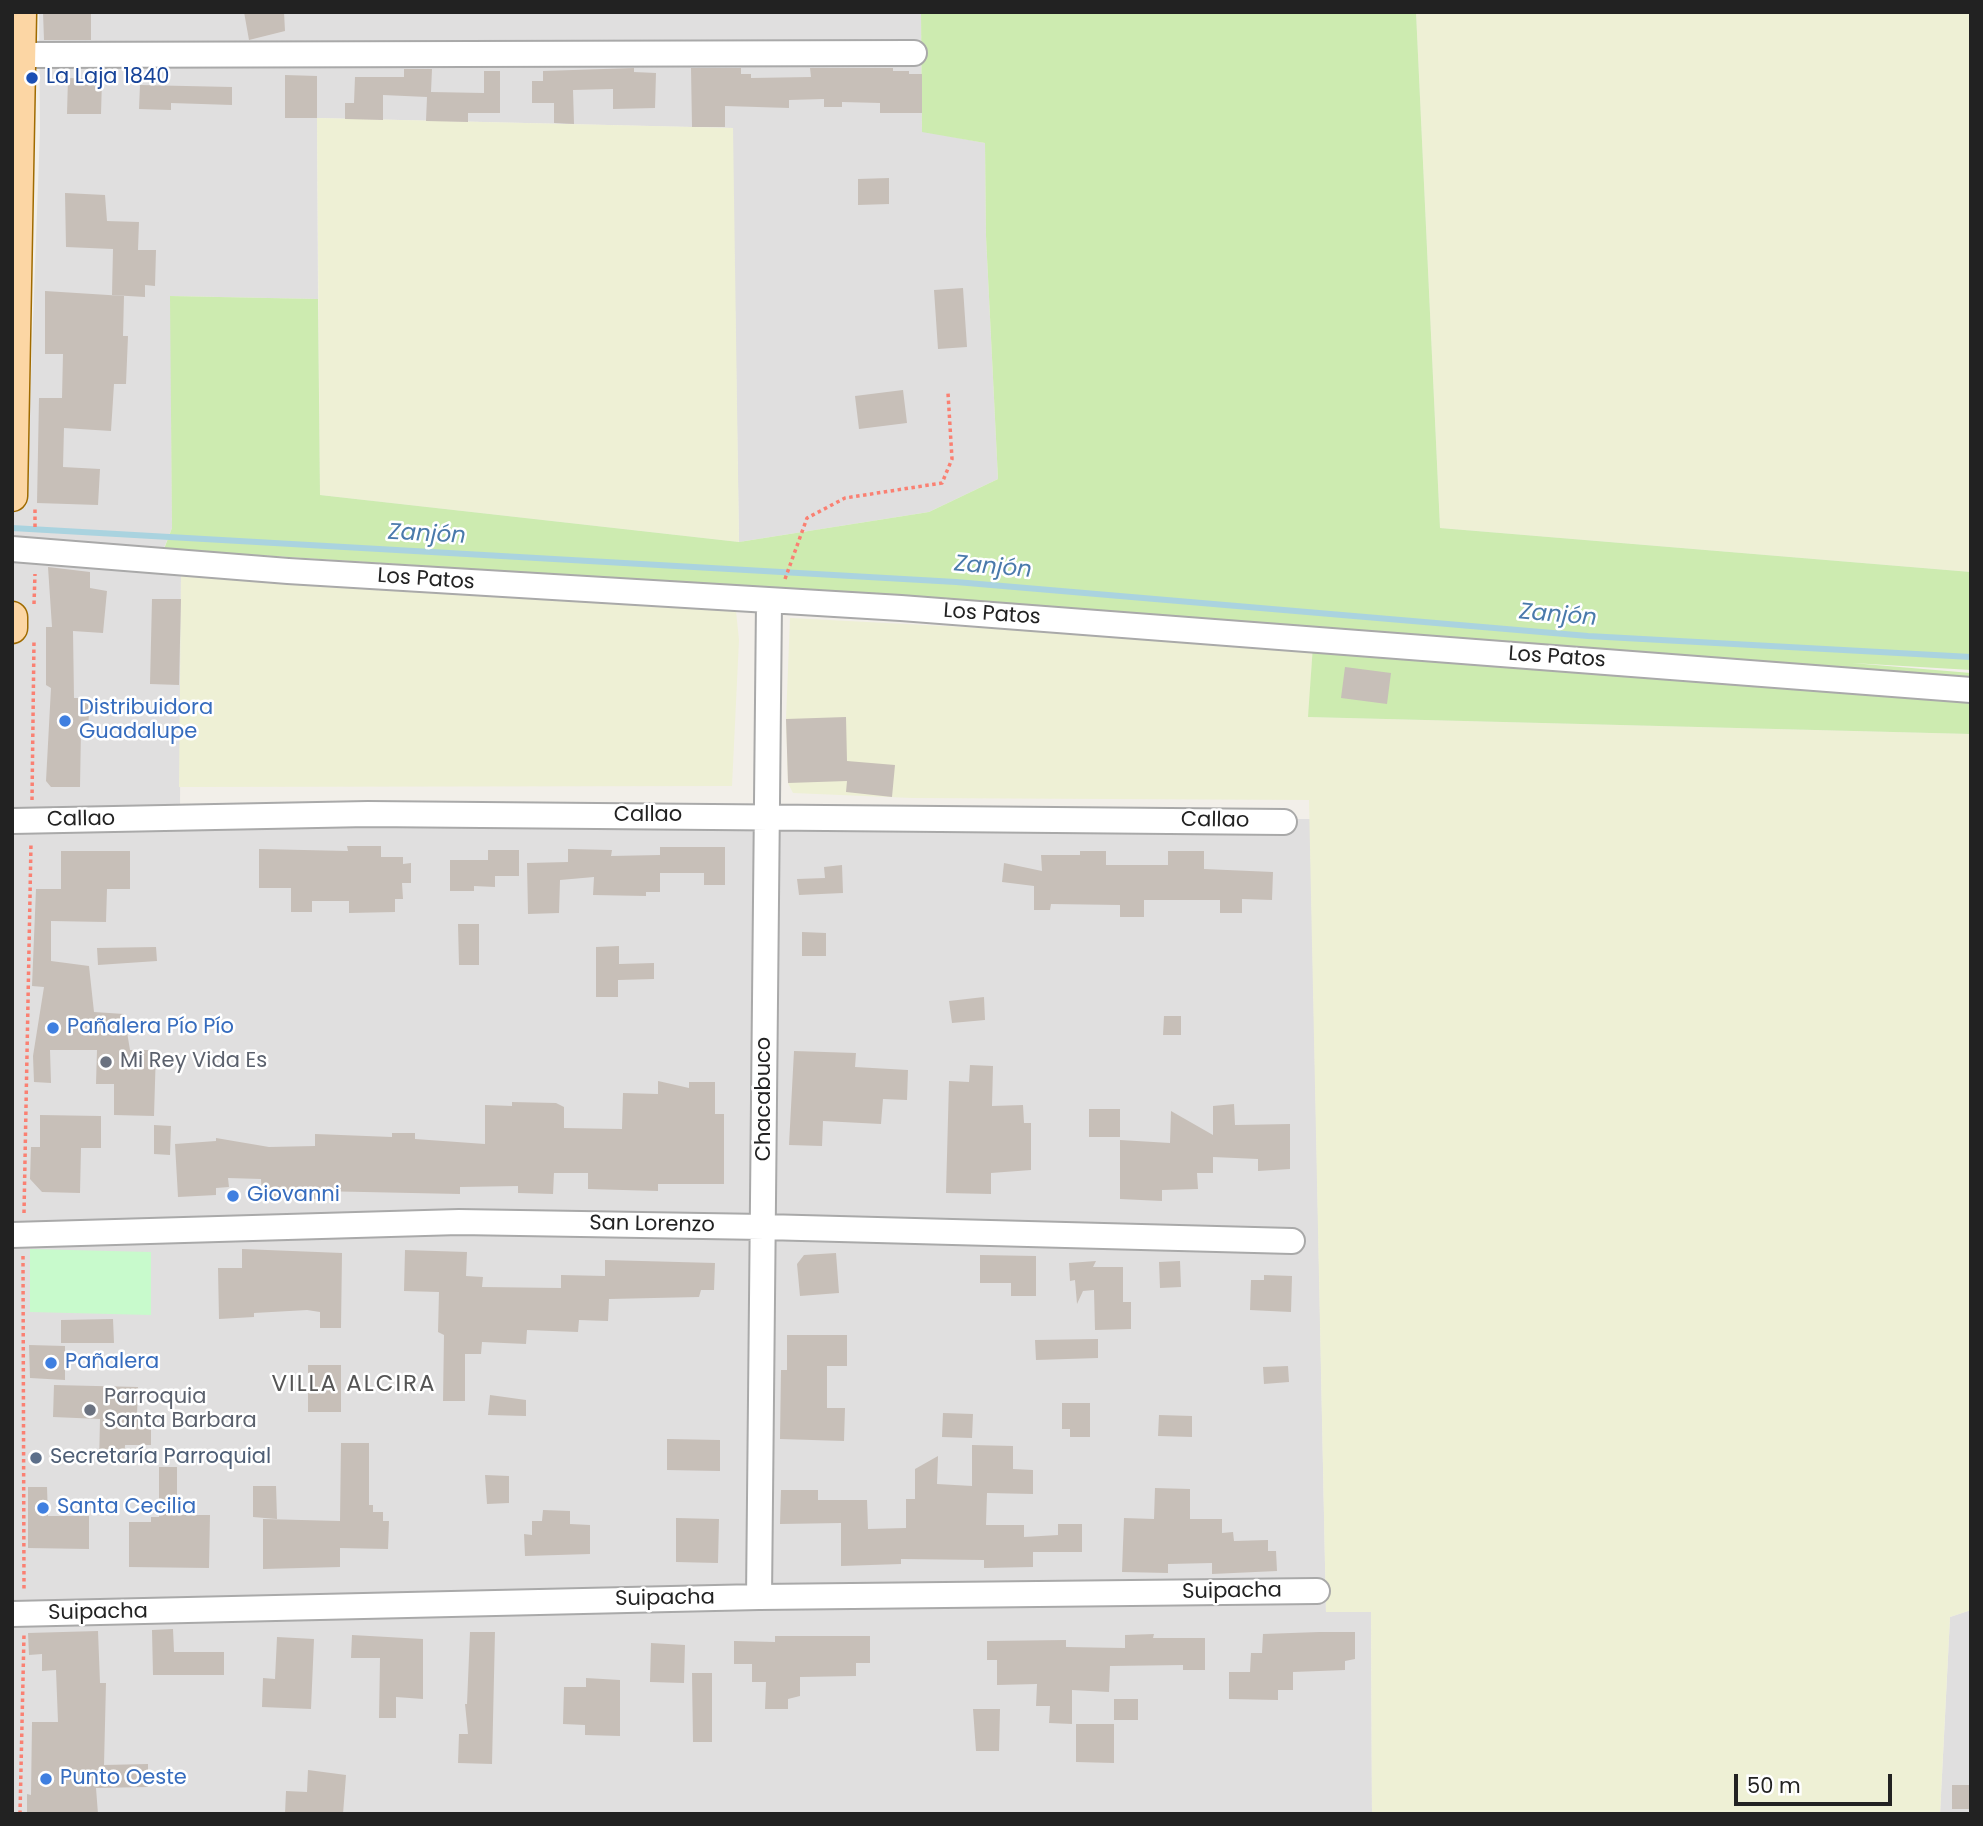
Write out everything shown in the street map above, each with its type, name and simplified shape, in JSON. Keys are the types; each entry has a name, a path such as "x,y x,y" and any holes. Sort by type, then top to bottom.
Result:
{"main road":[{"path":"12,496 21,12"}],"street":[{"path":"20,55 914,52"},
{"name":"Los Patos","path":"24,551 776,602 901,608 1971,690"},
{"name":"Chacabuco","path":"759,1597 767,817 776,602"},
{"name":"Callao","path":"22,821 368,814 1284,822"},
{"name":"San Lorenzo","path":"18,1234 459,1222 1292,1241"},
{"name":"Suipacha","path":"18,1615 759,1597 1317,1591"}],"path":[{"path":"776,602 807,517 845,498 942,483 952,458 948,393"},
{"path":"20,1814 18,1234 24,551"}],"shaded area":[{"path":"12,12 28,12 26,513 40,130 39,12 921,12 922,131 985,143 986,236 998,479 929,512 739,542 732,128 317,118 318,299 171,296 172,528 164,548 177,549 181,574 180,817 1310,819 1326,1612 1371,1611 1372,1814 12,1814"},
{"path":"1971,1610 1971,1814 1940,1814 1950,1617"}],"green space":[{"path":"921,12 1416,12 1440,528 1971,572 1971,670 1852,663 1971,673 1971,734 1308,717 1313,645 755,587 164,549 172,528 170,296 318,299 320,495 739,542 929,512 998,479 986,236 985,143 922,132"},
{"path":"1416,12 1971,12 1971,572 1440,528"},
{"path":"317,118 733,128 739,542 320,495"},
{"path":"181,574 736,611 739,640 732,786 179,787"},
{"path":"790,618 1313,645 1309,717 1971,734 1971,1610 1950,1617 1940,1814 1372,1814 1371,1612 1326,1612 1309,800 912,798 793,793 788,783 786,719"},
{"path":"30,1249 151,1252 151,1315 30,1312"}],"building":[{"path":"43,12 91,12 91,40 44,40"},
{"path":"244,12 284,12 285,31 249,40"},
{"path":"634,68 634,72 656,73 655,108 613,109 613,89 573,90 574,124 554,123 554,103 532,103 532,81 543,81 543,71"},
{"path":"691,68 741,68 741,74 751,74 751,78 811,77 810,68 893,68 893,71 909,71 909,74 922,74 922,113 880,113 880,103 842,102 842,107 824,107 824,99 789,100 789,108 725,106 725,127 692,127"},
{"path":"404,69 432,69 431,92 484,93 484,71 500,71 500,113 468,113 468,122 426,121 427,97 383,95 383,120 345,119 345,103 354,103 355,77 404,77"},
{"path":"285,75 317,76 317,118 285,118"},
{"path":"68,78 102,79 101,114 67,114"},
{"path":"140,85 232,87 232,105 171,103 171,110 139,109"},
{"path":"889,178 889,204 858,205 858,179"},
{"path":"65,193 105,195 107,221 139,222 138,250 156,250 155,286 145,285 145,297 112,295 113,249 66,247"},
{"path":"963,288 967,347 938,349 934,290"},
{"path":"45,291 124,296 123,336 128,336 126,384 114,384 111,431 64,428 63,467 100,469 98,505 37,503 39,398 62,398 63,354 45,354"},
{"path":"903,390 907,423 859,429 855,396"},
{"path":"48,567 90,572 90,588 107,591 103,633 73,631 74,698 90,698 88,729 81,729 80,787 51,787 46,781 51,688 46,685 46,627 52,627"},
{"path":"152,599 181,599 179,685 150,684"},
{"path":"1345,667 1391,673 1387,704 1341,698"},
{"path":"846,717 847,761 895,765 892,797 846,792 847,781 788,783 786,719"},
{"path":"347,846 381,846 381,857 403,857 403,864 411,863 411,883 402,883 403,899 395,899 395,912 349,913 349,901 312,901 312,912 291,912 291,888 259,888 259,849 348,851"},
{"path":"660,847 725,847 725,885 704,885 704,873 660,873 660,892 646,892 646,896 593,895 594,877 560,880 559,913 528,914 527,863 568,862 568,849 612,850 611,856 660,855"},
{"path":"488,850 519,850 519,876 495,876 495,887 474,886 474,891 450,891 450,860 488,860"},
{"path":"61,851 130,851 130,889 107,889 106,922 51,921 51,961 89,966 94,1012 124,1014 130,1050 156,1050 154,1116 114,1115 114,1084 96,1084 97,1050 50,1050 51,1083 34,1082 33,1056 44,987 32,986 36,889 61,889"},
{"path":"1080,851 1106,851 1106,865 1168,865 1168,851 1204,851 1204,869 1273,872 1272,900 1242,899 1242,913 1220,913 1220,900 1144,900 1144,917 1120,917 1120,905 1051,904 1050,910 1034,910 1034,886 1002,882 1004,863 1042,871 1041,855 1080,855"},
{"path":"842,865 843,893 799,895 797,879 825,878 824,867"},
{"path":"458,924 479,924 479,965 459,965"},
{"path":"802,932 826,933 826,956 802,956"},
{"path":"619,946 619,964 654,963 654,979 618,980 618,997 596,997 596,947"},
{"path":"156,947 157,961 98,965 97,948"},
{"path":"984,997 985,1020 952,1023 949,1001"},
{"path":"1164,1016 1181,1016 1181,1035 1163,1035"},
{"path":"794,1051 856,1053 855,1067 908,1070 907,1100 883,1099 881,1124 823,1121 822,1146 789,1145"},
{"path":"970,1065 993,1066 992,1106 1023,1105 1024,1123 1031,1123 1031,1170 991,1173 991,1194 946,1193 949,1081 969,1082"},
{"path":"658,1081 689,1088 689,1082 715,1082 715,1114 724,1114 724,1184 658,1184 658,1191 588,1189 588,1173 554,1173 553,1194 518,1193 518,1186 460,1187 460,1194 316,1191 316,1199 262,1199 261,1179 228,1178 229,1187 216,1188 216,1195 178,1197 175,1144 216,1141 216,1138 269,1147 315,1146 315,1134 392,1137 392,1133 415,1133 415,1139 485,1144 485,1105 512,1106 512,1102 556,1103 564,1107 564,1128 622,1129 623,1093 658,1094"},
{"path":"1234,1104 1235,1125 1290,1124 1290,1169 1258,1171 1258,1159 1213,1157 1213,1173 1197,1173 1198,1189 1162,1190 1162,1201 1120,1199 1120,1140 1170,1143 1171,1111 1213,1135 1213,1106"},
{"path":"1089,1109 1120,1109 1120,1137 1089,1137"},
{"path":"40,1115 101,1116 101,1148 81,1148 80,1193 42,1192 30,1179 31,1147 40,1147"},
{"path":"154,1125 171,1126 170,1155 154,1154"},
{"path":"242,1249 342,1253 341,1328 320,1328 320,1312 307,1310 254,1313 254,1317 219,1319 218,1268 242,1268"},
{"path":"405,1250 467,1252 466,1276 483,1277 482,1287 561,1288 561,1275 605,1276 605,1260 715,1263 714,1290 701,1290 699,1297 609,1299 608,1321 579,1320 578,1332 527,1330 526,1344 482,1342 481,1354 465,1354 465,1401 443,1401 444,1335 438,1332 439,1292 404,1291"},
{"path":"836,1253 839,1293 800,1296 797,1264 804,1255"},
{"path":"980,1255 1036,1256 1036,1296 1011,1296 1011,1283 980,1283"},
{"path":"1096,1261 1093,1267 1123,1267 1123,1302 1131,1302 1131,1329 1095,1330 1094,1290 1083,1291 1077,1304 1075,1280 1070,1281 1069,1263"},
{"path":"1180,1261 1181,1287 1160,1288 1159,1262"},
{"path":"1264,1275 1292,1276 1291,1312 1250,1310 1251,1280 1264,1280"},
{"path":"113,1319 114,1343 61,1343 61,1320"},
{"path":"787,1335 847,1335 847,1366 827,1366 827,1408 845,1408 844,1441 780,1439 781,1370 787,1370"},
{"path":"1098,1339 1098,1358 1036,1360 1035,1340"},
{"path":"29,1345 65,1346 65,1380 30,1378"},
{"path":"308,1365 341,1365 341,1412 308,1412"},
{"path":"1288,1366 1289,1382 1264,1384 1263,1367"},
{"path":"54,1385 138,1387 137,1414 151,1414 151,1445 125,1445 124,1463 99,1463 100,1419 53,1417"},
{"path":"490,1395 526,1400 526,1416 488,1415"},
{"path":"1062,1403 1090,1403 1090,1437 1070,1437 1070,1429 1062,1429"},
{"path":"943,1413 973,1414 972,1438 942,1437"},
{"path":"1159,1415 1192,1416 1192,1437 1158,1436"},
{"path":"667,1439 720,1440 720,1471 667,1470"},
{"path":"341,1443 369,1443 369,1505 373,1505 373,1512 383,1512 383,1521 389,1521 388,1549 340,1548 340,1567 263,1569 263,1519 340,1521"},
{"path":"972,1445 1013,1446 1013,1469 1033,1470 1033,1494 987,1493 986,1525 1024,1525 1024,1537 1058,1535 1058,1524 1082,1524 1082,1552 1033,1552 1033,1567 984,1568 984,1560 901,1559 901,1564 841,1566 841,1523 780,1524 781,1490 818,1490 818,1500 867,1500 868,1529 906,1528 906,1499 915,1499 915,1469 938,1456 937,1484 972,1486"},
{"path":"159,1467 177,1467 177,1507 181,1507 181,1515 210,1515 209,1568 129,1567 129,1522 151,1522 151,1517 159,1517"},
{"path":"485,1475 509,1476 509,1503 487,1504"},
{"path":"253,1486 276,1486 277,1519 253,1517"},
{"path":"28,1487 47,1487 48,1516 89,1516 89,1549 28,1548"},
{"path":"1155,1488 1190,1489 1190,1519 1222,1519 1222,1533 1233,1532 1234,1541 1268,1540 1268,1551 1276,1551 1277,1571 1212,1574 1212,1563 1168,1564 1168,1573 1122,1572 1124,1518 1154,1519"},
{"path":"543,1510 570,1511 570,1524 590,1525 590,1554 525,1556 524,1534 532,1535 532,1521 542,1521"},
{"path":"676,1518 719,1519 718,1563 676,1562"},
{"path":"173,1629 174,1652 224,1652 224,1675 153,1675 152,1630"},
{"path":"98,1631 100,1683 106,1683 104,1765 148,1764 148,1787 96,1788 98,1814 27,1814 27,1794 31,1795 32,1722 58,1722 56,1670 42,1671 42,1654 29,1655 28,1633"},
{"path":"470,1632 495,1632 492,1764 458,1763 459,1734 468,1734 465,1704"},
{"path":"1355,1632 1355,1659 1345,1661 1345,1670 1293,1672 1293,1690 1278,1690 1278,1700 1229,1699 1229,1672 1250,1672 1251,1653 1262,1653 1263,1634"},
{"path":"1154,1634 1153,1638 1205,1638 1205,1670 1183,1670 1183,1665 1110,1666 1109,1692 1072,1690 1072,1724 1049,1723 1050,1706 1036,1706 1037,1684 997,1685 997,1660 987,1660 987,1641 1066,1640 1066,1647 1125,1648 1125,1635"},
{"path":"352,1635 423,1639 423,1699 396,1697 396,1718 379,1718 380,1658 351,1658"},
{"path":"775,1636 870,1636 870,1663 856,1663 856,1676 800,1677 800,1696 788,1699 788,1709 765,1709 766,1682 752,1682 752,1664 734,1664 734,1641 775,1642"},
{"path":"277,1637 314,1639 311,1709 262,1707 263,1678 275,1679"},
{"path":"651,1643 685,1645 684,1683 650,1682"},
{"path":"692,1673 712,1673 712,1742 693,1742"},
{"path":"586,1678 620,1680 620,1736 585,1735 585,1725 563,1724 564,1687 586,1687"},
{"path":"1114,1699 1138,1699 1138,1720 1114,1720"},
{"path":"973,1709 1000,1709 999,1751 976,1751"},
{"path":"1076,1724 1114,1724 1114,1763 1076,1762"},
{"path":"308,1770 346,1775 343,1814 285,1814 286,1791 307,1792"},
{"path":"1952,1785 1971,1785 1971,1809 1952,1809"}],"waterway":[{"name":"Zanjón","path":"12,528 956,582 1588,636 1971,657"}],"place":[{"name":"La Laja 1840","path":"32,78"},
{"name":"Distribuidora Guadalupe","path":"65,721"},
{"name":"Pañalera Pío Pío","path":"53,1028"},
{"name":"Mi Rey Vida Es","path":"106,1062"},
{"name":"Giovanni","path":"233,1196"},
{"name":"Pañalera","path":"51,1363"},
{"name":"Parroquia Santa Barbara","path":"90,1410"},
{"name":"Secretaría Parroquial","path":"36,1458"},
{"name":"Santa Cecilia","path":"43,1508"},
{"name":"Punto Oeste","path":"46,1779"}],"district":[{"name":"VILLA ALCIRA","path":"354,1385"}]}
